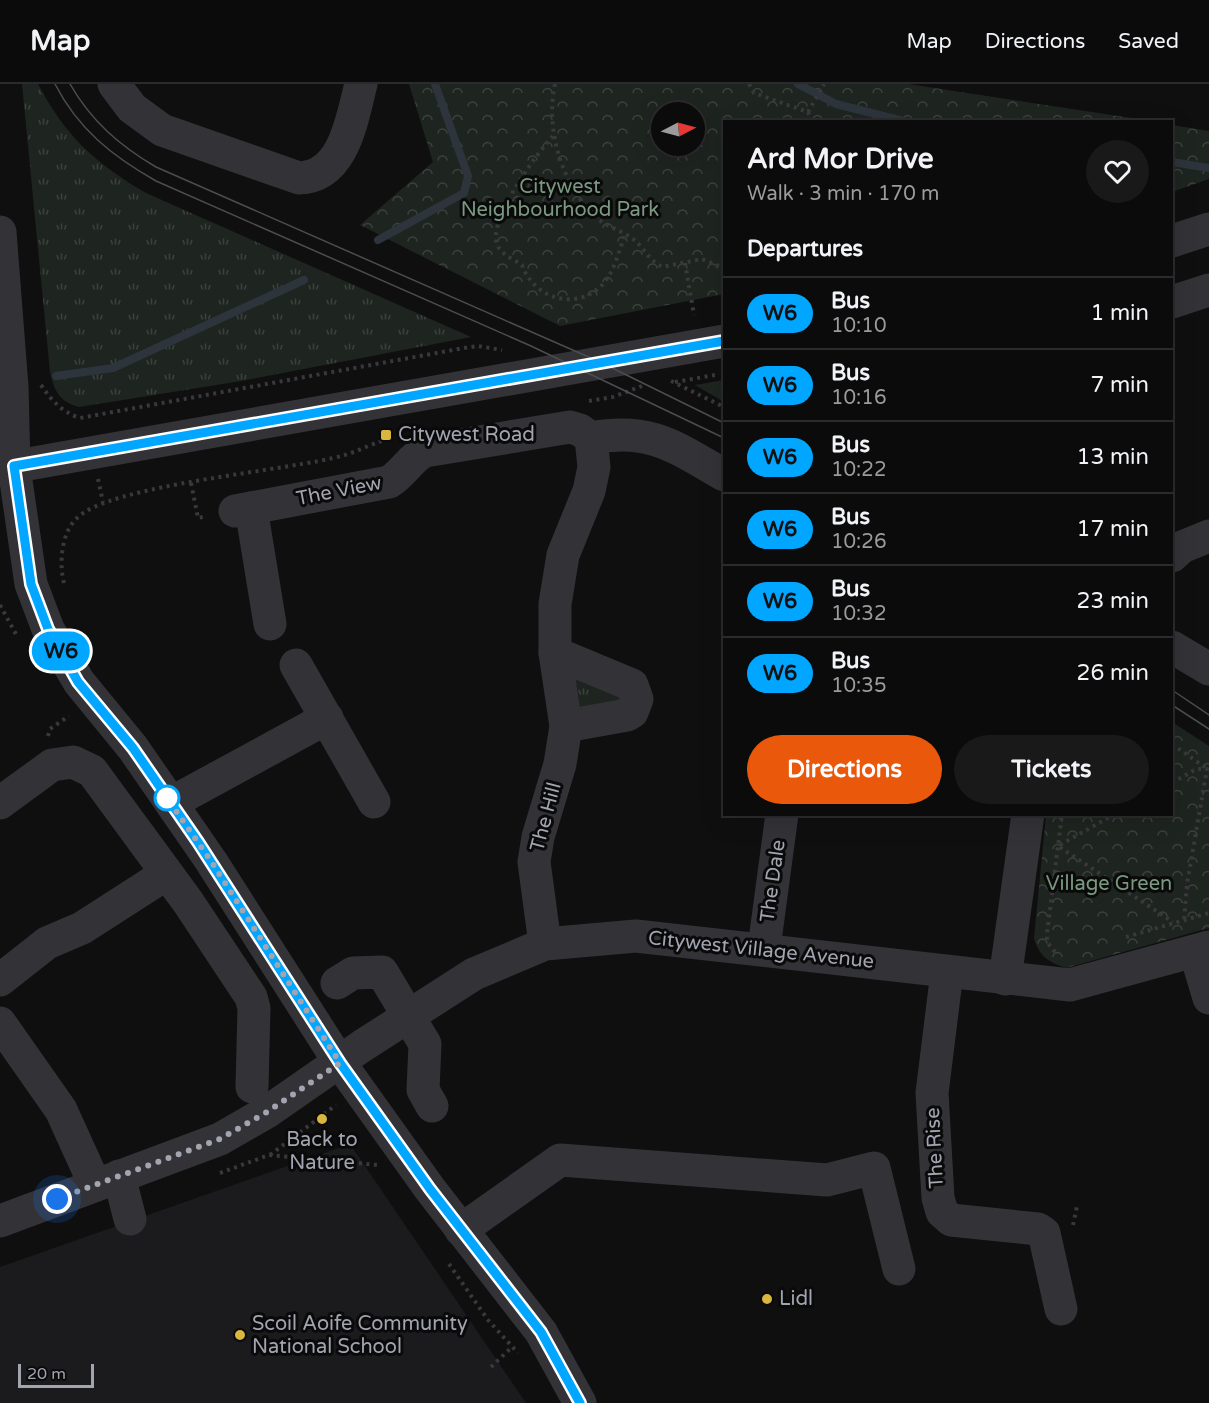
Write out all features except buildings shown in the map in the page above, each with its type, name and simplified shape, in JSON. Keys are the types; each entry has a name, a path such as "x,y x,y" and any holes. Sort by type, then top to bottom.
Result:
{"street":[{"path":"114,84 132,108 162,130 299,178 312,178 334,161 343,146 361,84"},
{"path":"1173,241 1209,229"},
{"path":"0,232 12,387 7,468 31,584 48,629 78,682 133,748 171,803 340,1063 460,1230 541,1332 580,1403"},
{"path":"1173,302 1209,290"},
{"path":"7,468 723,341"},
{"name":"The View","path":"270,624 243,509 389,482 400,475 417,455 425,450 570,428 580,430 591,438 627,433 651,437 723,474"},
{"name":"The Hill","path":"545,944 534,862 538,837 560,764 566,726 555,653 555,604 563,555 589,491 594,467 591,438"},
{"path":"1173,555 1182,547 1209,536"},
{"path":"1173,647 1209,669"},
{"path":"555,653 632,685 637,693 632,712 627,715 566,726"},
{"path":"296,665 374,802"},
{"path":"171,803 327,718"},
{"path":"0,803 52,765 73,762 92,771 188,902 251,997 254,1008 252,1087"},
{"name":"The Dale","path":"764,948 782,816"},
{"path":"1005,979 1028,816"},
{"path":"0,980 47,943 82,928 166,874"},
{"name":"Citywest Village Avenue","path":"0,1221 220,1139 267,1112 474,974 545,944 636,936 764,948 1061,985 1078,984 1193,943"},
{"path":"1193,943 1209,998"},
{"path":"337,982 353,973 382,972 425,1044 423,1090 432,1106"},
{"name":"The Rise","path":"947,972 932,1093 938,1198 942,1212 951,1220 1038,1228 1044,1233 1061,1310"},
{"path":"0,1023 61,1110 130,1219"},
{"path":"460,1230 560,1160 827,1180 874,1168 899,1269"}],"path":[{"path":"555,84 553,136 570,184 595,217 634,240 648,259 662,267 702,259 723,268"},
{"path":"748,84 754,93 808,112 811,120"},
{"path":"808,112 824,85"},
{"path":"553,136 541,149 527,173 514,188 504,209 496,240 502,253 522,265 527,279 542,292 561,301 586,295 602,286 625,235"},
{"path":"685,263 694,315"},
{"path":"40,374 40,385 53,403 68,414 80,418 464,348 478,346 512,352"},
{"path":"723,373 675,382 723,406"},
{"path":"579,403 613,397"},
{"path":"65,586 62,576 64,540 76,518 103,502 345,455 394,438"},
{"path":"47,740 50,729 69,716"},
{"path":"1173,745 1208,769"},
{"path":"1173,782 1196,769 1208,769"},
{"path":"1184,920 1187,884 1208,769"},
{"path":"1061,953 1053,952 1047,934 1062,816"},
{"path":"1058,846 1111,816"},
{"path":"1058,846 1174,922 1193,943"},
{"path":"1118,939 1209,913"},
{"path":"215,1174 269,1155 336,1105"},
{"path":"269,1155 378,1165"},
{"path":"492,1367 512,1347"}],"shaded area":[{"name":"Scoil Aoife Community National School","path":"350,1144 526,1403 0,1403 0,1267"}],"green space":[{"path":"22,84 38,84 60,119 83,147 112,171 146,193 471,337 241,381 79,407 72,405 59,395 50,372"},
{"name":"Citywest Neighbourhood Park","path":"409,84 908,84 1144,120 723,120 723,294 560,326 360,225 433,162"},
{"path":"1173,125 1209,131 1209,179 1173,192"},
{"path":"723,380 723,401 695,385"},
{"path":"574,671 627,700 581,715"},
{"name":"Village Green","path":"1173,723 1209,746 1209,928 1066,968 1045,958 1034,938 1046,816 1173,816"}],"waterway":[{"path":"378,240 464,193 468,176 435,84"},
{"path":"798,84 836,104 899,120"},
{"path":"1173,162 1209,168"},
{"path":"56,376 113,368 304,280"}],"tram line":[{"path":"55,84 85,128 125,162 156,181 531,346 723,438"},
{"path":"70,84 87,110 107,132 156,167 600,362 723,423"},
{"path":"1173,691 1209,715"},
{"path":"1173,706 1209,729"}],"bus line":[{"name":"W6","path":"580,1403 541,1332 430,1189 340,1063 198,842 133,748 78,682 48,629 31,584 14,466 94,454 723,341"}],"place":[{"name":"Citywest Road","path":"386,435"},
{"name":"Back to Nature","path":"322,1119"},
{"name":"Lidl","path":"767,1299"},
{"name":"Scoil Aoife Community National School","path":"240,1335"}],"route":[{"path":"57,1199 220,1139 267,1112 340,1063 211,861 167,798"}]}
